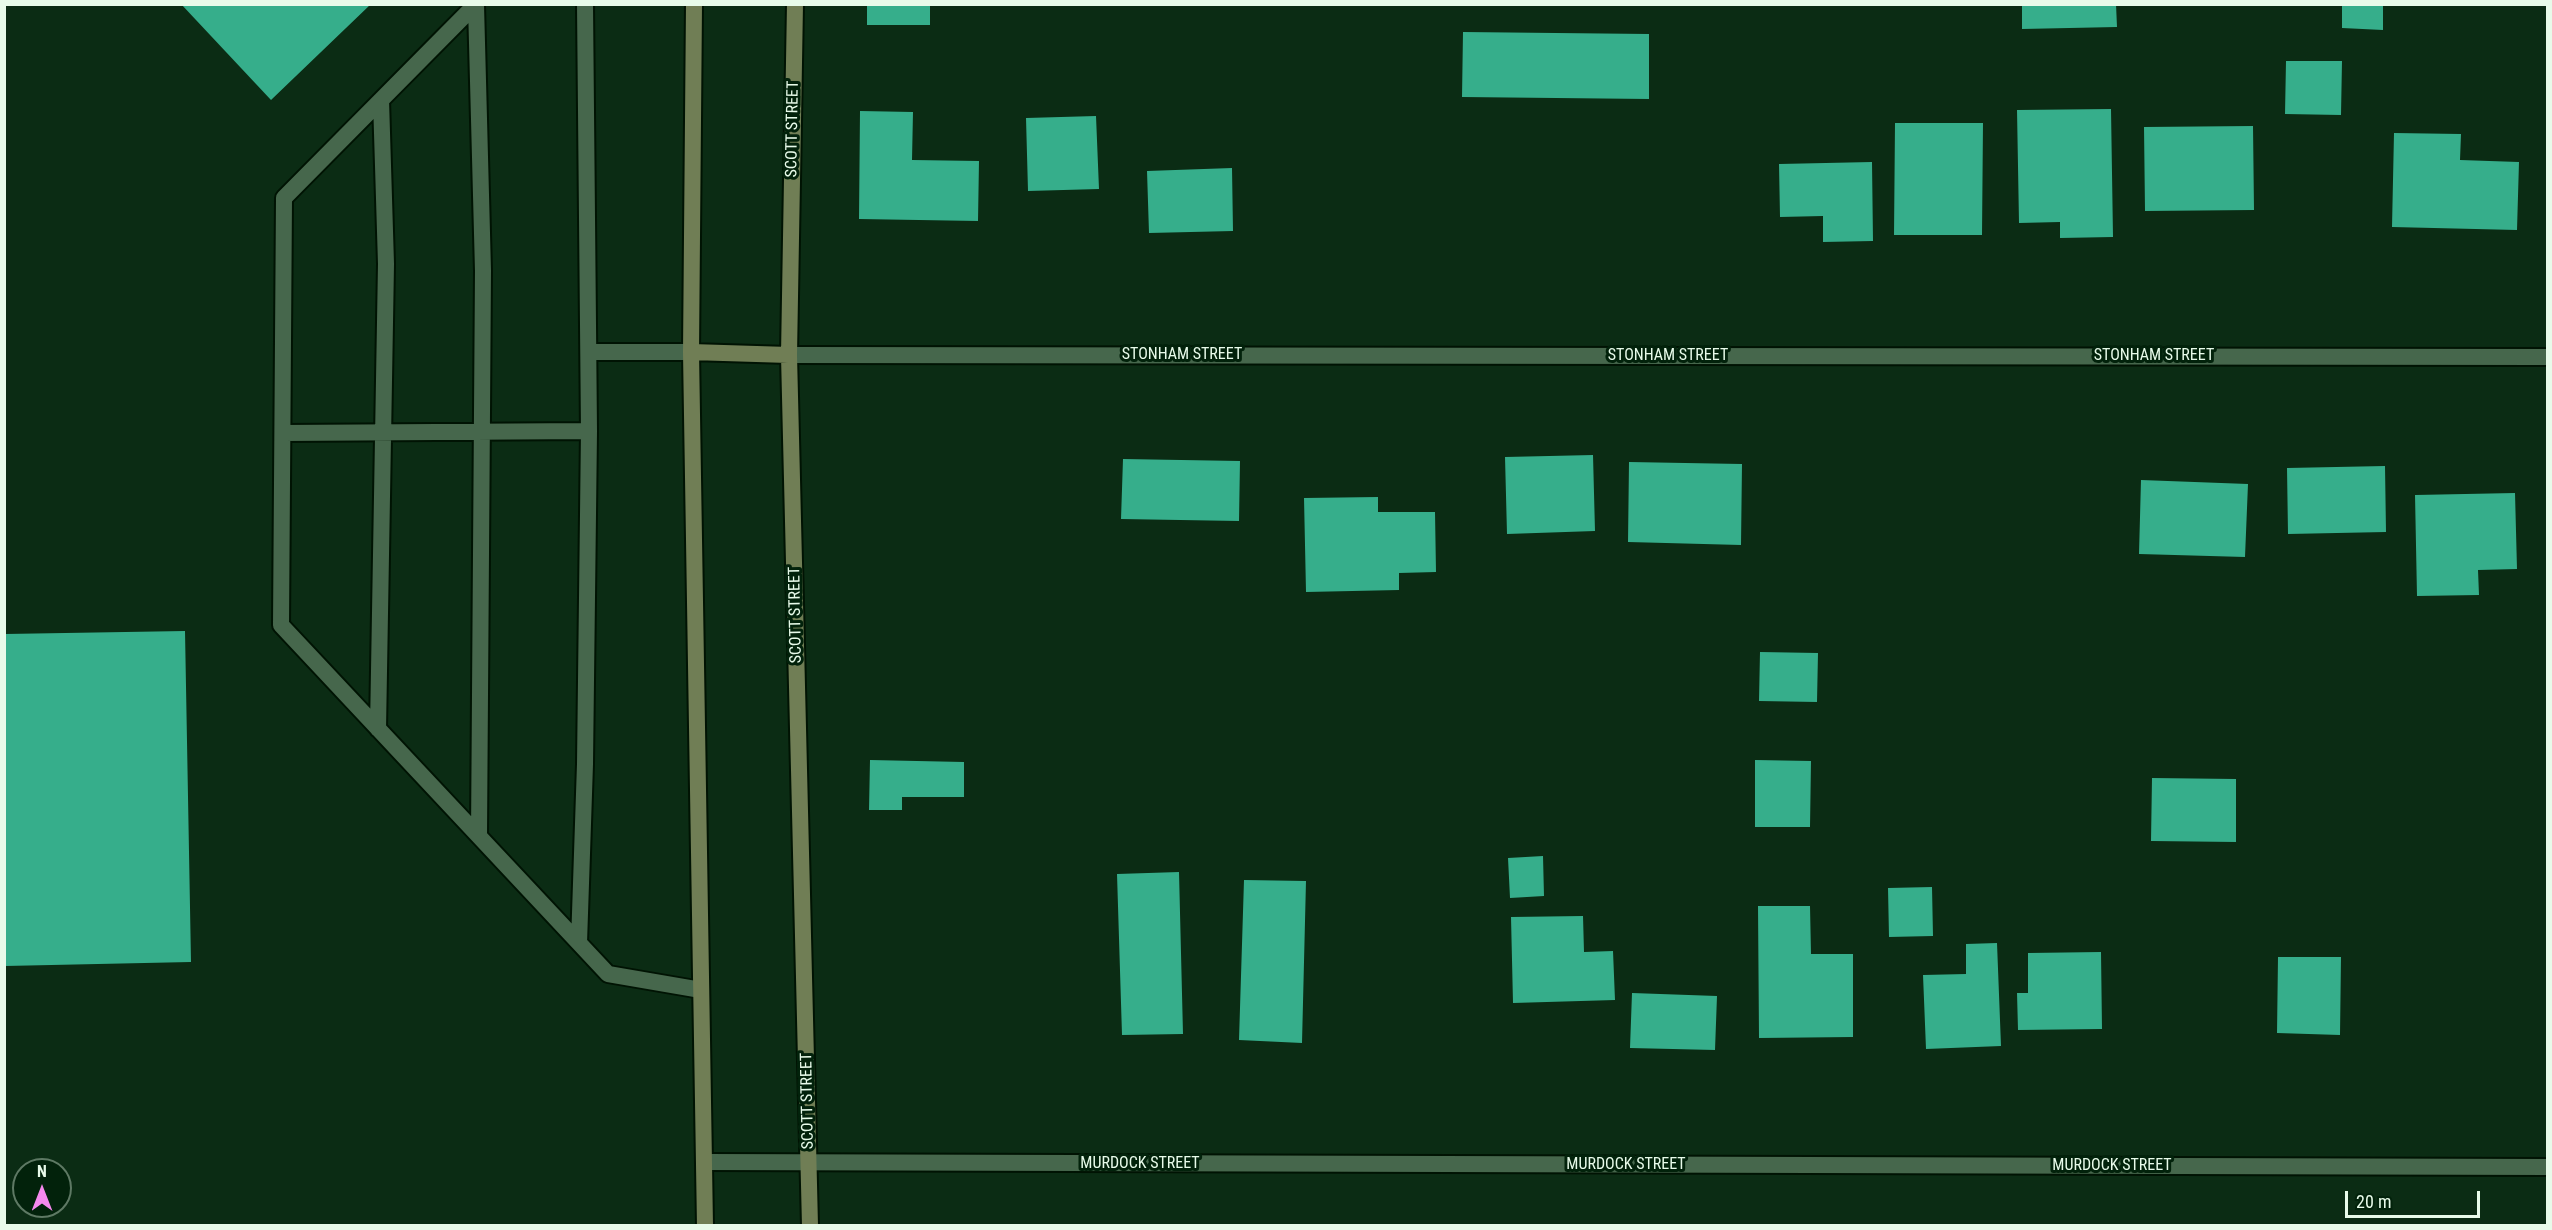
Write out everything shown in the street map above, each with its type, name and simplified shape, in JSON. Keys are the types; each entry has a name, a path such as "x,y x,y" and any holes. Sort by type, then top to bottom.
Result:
{"main road":[{"path":"694,4 691,352 705,1226"},
{"name":"SCOTT STREET","path":"795,4 789,355 810,1226"},
{"path":"691,352 789,355"}],"street":[{"path":"476,4 284,198 281,625 608,974 701,990"},
{"path":"476,4 483,271 479,835"},
{"path":"579,942 585,764 589,431 585,4"},
{"path":"378,729 386,264 381,100"},
{"path":"589,352 691,352"},
{"name":"STONHAM STREET","path":"789,355 2547,357"},
{"path":"283,433 589,431"},
{"name":"MURDOCK STREET","path":"705,1162 2547,1167"}],"building":[{"path":"181,4 371,4 271,100"},
{"path":"867,4 930,4 930,25 867,25"},
{"path":"2022,4 2116,4 2117,27 2022,29"},
{"path":"2342,4 2383,4 2383,30 2342,28"},
{"path":"1463,32 1649,34 1649,99 1462,97"},
{"path":"2286,61 2342,61 2341,115 2285,114"},
{"path":"2111,109 2113,237 2060,238 2060,222 2019,223 2017,110"},
{"path":"860,111 913,112 912,160 979,161 978,221 859,219"},
{"path":"1096,116 1099,189 1028,191 1026,118"},
{"path":"1895,123 1983,123 1982,235 1894,235"},
{"path":"2253,126 2254,210 2145,211 2144,127"},
{"path":"2394,133 2461,134 2460,160 2519,162 2517,230 2392,227"},
{"path":"1872,162 1873,241 1823,242 1823,216 1780,217 1779,164"},
{"path":"1232,168 1233,231 1149,233 1147,171"},
{"path":"1593,455 1595,531 1507,534 1505,457"},
{"path":"1123,459 1240,461 1239,521 1121,519"},
{"path":"1629,462 1742,464 1741,545 1628,542"},
{"path":"2385,466 2386,532 2288,534 2287,468"},
{"path":"2141,480 2248,484 2245,557 2139,554"},
{"path":"2515,493 2517,569 2478,570 2479,595 2417,596 2415,495"},
{"path":"1378,497 1378,512 1435,512 1436,572 1399,573 1399,590 1306,592 1304,498"},
{"path":"185,631 191,962 5,966 5,634"},
{"path":"1760,652 1818,653 1817,702 1759,701"},
{"path":"870,760 964,762 964,797 902,797 902,810 869,810"},
{"path":"1755,760 1811,761 1810,827 1755,827"},
{"path":"2152,778 2236,779 2236,842 2151,841"},
{"path":"1543,856 1544,896 1510,898 1508,858"},
{"path":"1179,872 1183,1034 1122,1035 1117,874"},
{"path":"1244,880 1306,881 1302,1043 1239,1040"},
{"path":"1932,887 1933,936 1889,937 1888,888"},
{"path":"1758,906 1810,906 1811,954 1853,954 1853,1037 1759,1038"},
{"path":"1583,916 1584,952 1613,951 1615,1000 1513,1003 1511,917"},
{"path":"1997,943 2001,1046 1926,1049 1923,975 1966,974 1966,944"},
{"path":"2101,952 2102,1029 2018,1030 2017,993 2028,993 2028,953"},
{"path":"2278,957 2341,957 2340,1035 2277,1033"},
{"path":"1632,993 1717,996 1715,1050 1630,1048"}]}
